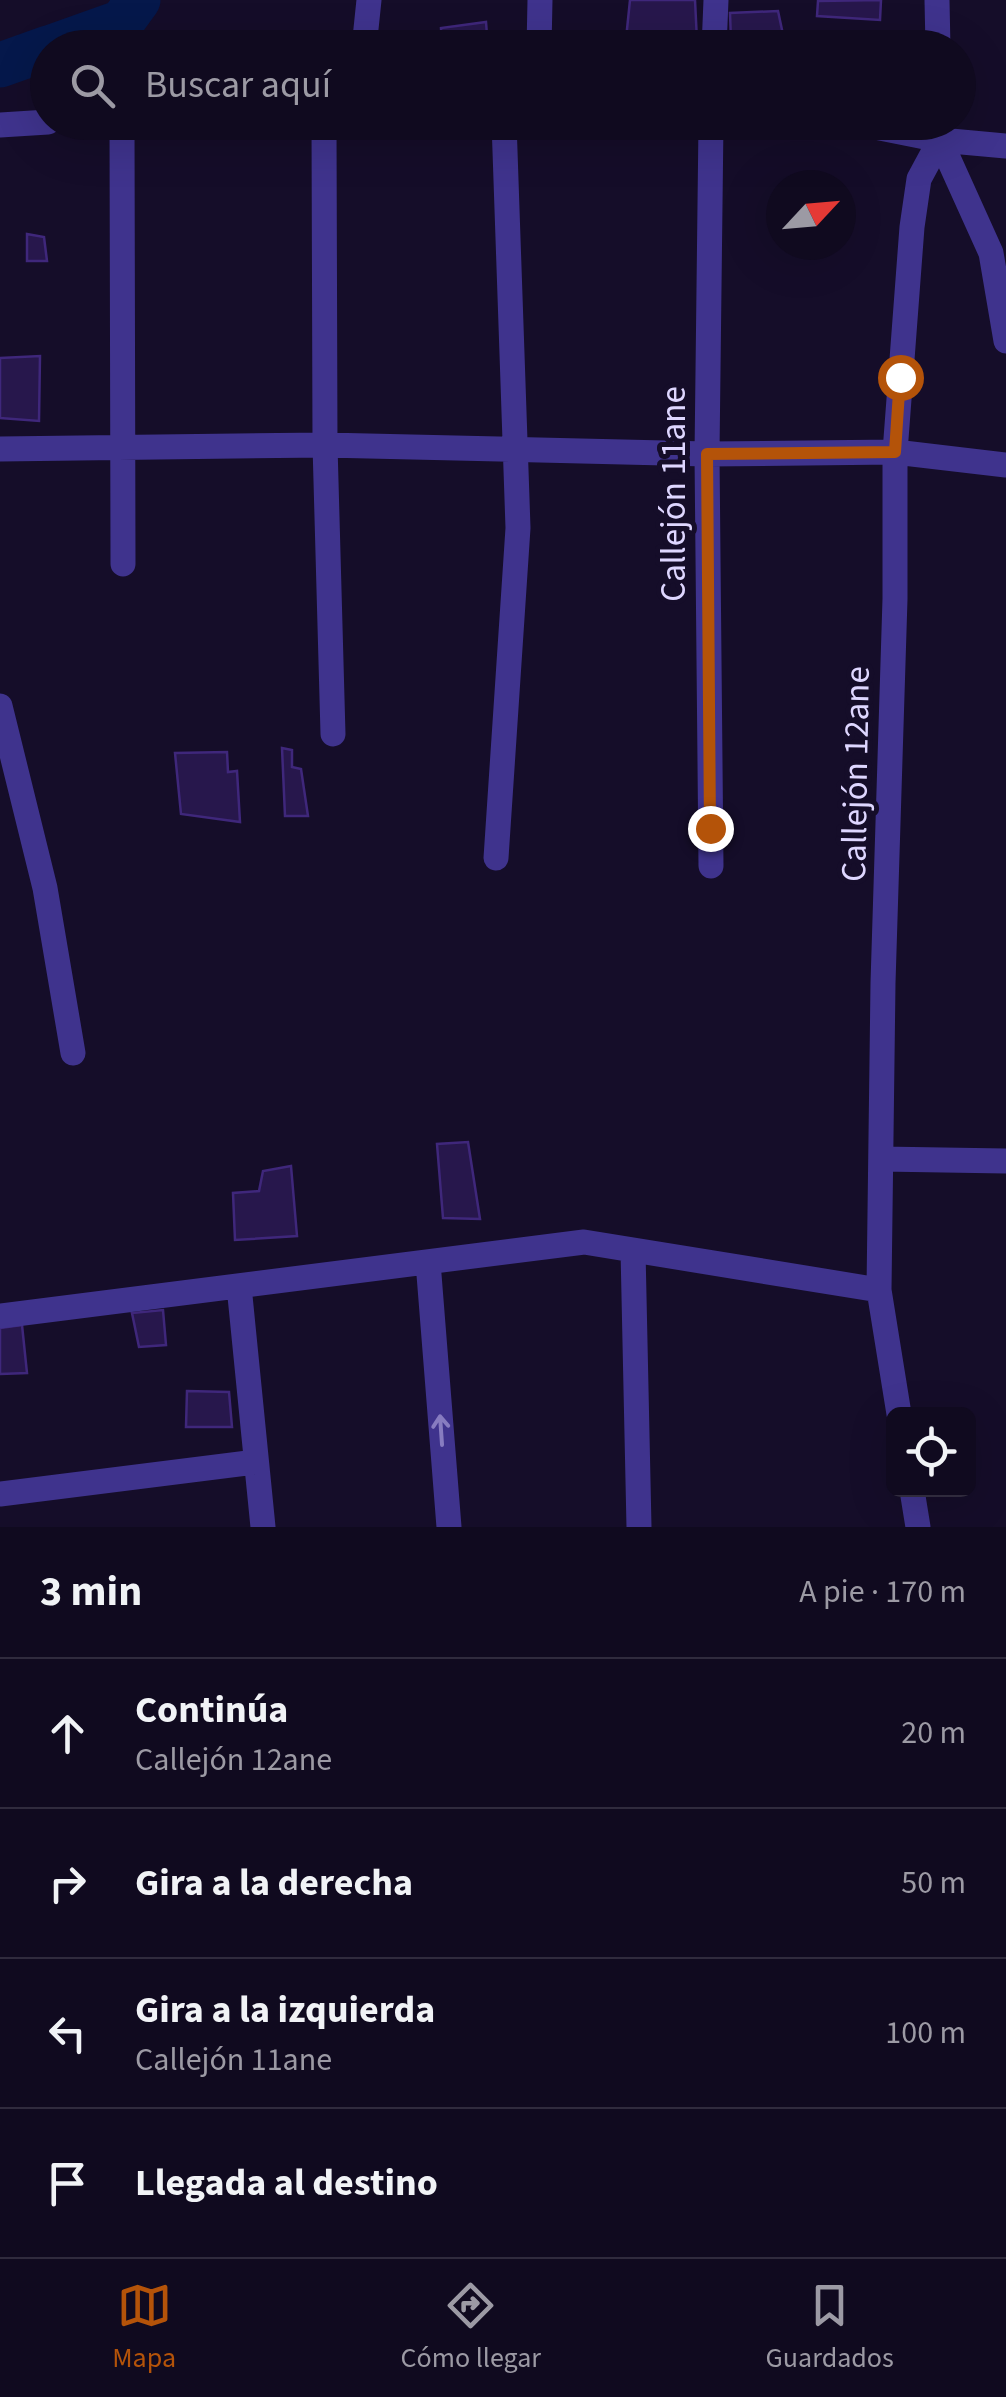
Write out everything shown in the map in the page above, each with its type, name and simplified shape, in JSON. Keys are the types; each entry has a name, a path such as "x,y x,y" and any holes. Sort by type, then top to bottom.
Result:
{"street":[{"path":"366,30 369,0"},
{"path":"540,0 540,30"},
{"path":"715,30 716,0"},
{"path":"937,0 938,30"},
{"path":"0,125 30,123"},
{"path":"976,139 1006,146"},
{"path":"122,140 123,564"},
{"path":"324,140 333,734"},
{"path":"496,858 518,528 505,140"},
{"name":"Callejón 11ane","path":"711,140 707,454 711,866"},
{"name":"Callejón 12ane","path":"898,1407 878,1290 896,599 895,452 912,227 919,179 936,140"},
{"path":"944,140 991,253 1006,341"},
{"path":"0,449 326,445 707,454 895,452 1006,465"},
{"path":"0,706 45,888 73,1053"},
{"path":"881,1159 1006,1161"},
{"path":"0,1316 584,1242 878,1290"},
{"path":"634,1250 639,1527"},
{"path":"428,1262 449,1527"},
{"path":"240,1286 263,1527"},
{"path":"0,1494 256,1462"},
{"path":"913,1497 918,1527"}],"building":[{"path":"630,0 695,0 696,30 627,30"},
{"path":"881,0 880,20 817,16 818,1"},
{"path":"778,11 782,30 731,30 730,13"},
{"path":"486,22 487,30 441,30"},
{"path":"27,234 44,237 47,261 27,261"},
{"path":"40,356 39,421 0,418 0,358"},
{"path":"282,748 292,750 292,767 301,769 308,816 285,816"},
{"path":"227,752 228,772 237,771 240,822 181,814 175,753"},
{"path":"468,1142 480,1219 443,1218 437,1144"},
{"path":"291,1166 297,1236 235,1240 233,1193 259,1191 263,1171"},
{"path":"163,1310 166,1345 139,1347 132,1313"},
{"path":"22,1325 27,1373 0,1374 0,1328"},
{"path":"187,1391 229,1392 232,1427 186,1427"}],"waterway":[{"path":"100,30 122,22 138,0"},
{"path":"0,65 30,54"}],"route":[{"path":"710,828 707,454 895,452 900,377"}]}
